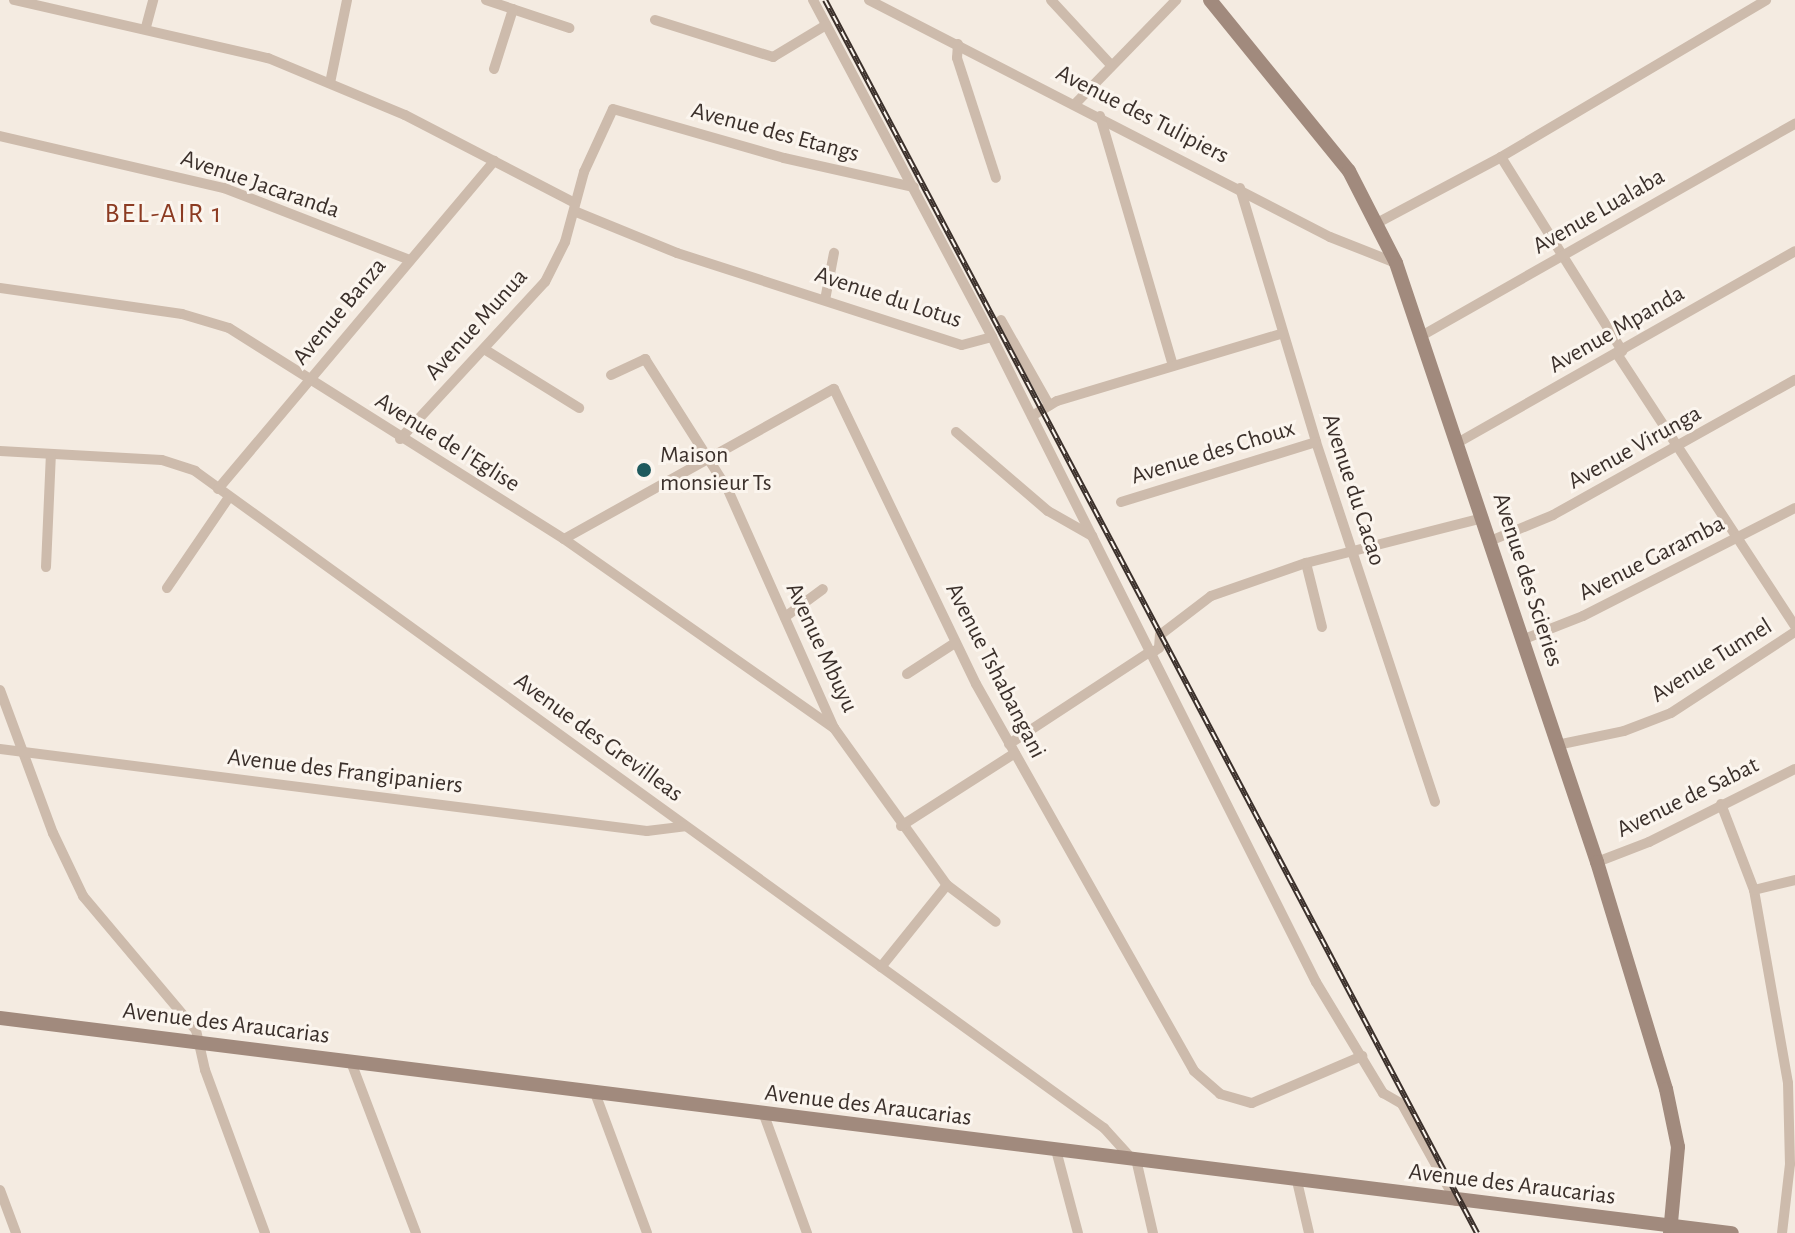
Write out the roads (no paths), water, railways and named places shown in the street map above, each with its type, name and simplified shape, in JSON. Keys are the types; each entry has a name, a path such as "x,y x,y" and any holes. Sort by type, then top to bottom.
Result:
{"street":[{"name":"Avenue du Lotus","path":"14,0 256,54 330,83 494,161 575,207 677,253 962,345 992,337 1230,803 1241,839 1362,1056 1387,1098 1402,1104 1456,1201"},
{"path":"146,27 153,0"},
{"path":"330,83 347,0"},
{"path":"486,0 569,28"},
{"path":"494,69 518,11 527,0"},
{"name":"Avenue des Etangs","path":"813,0 992,337"},
{"name":"Avenue des Tulipiers","path":"869,0 1076,103 1330,237 1396,263"},
{"path":"887,9 898,0"},
{"path":"1051,0 1110,64"},
{"path":"1076,103 1110,64 1176,0"},
{"name":"Avenue des Scieries","path":"1210,0 1338,157 1379,222 1396,263 1459,442 1597,862 1672,1113 1678,1163 1671,1229"},
{"path":"1379,222 1501,157 1766,0"},
{"path":"655,20 773,57 826,25"},
{"path":"958,44 957,58 996,178"},
{"name":"Avenue Munua","path":"400,439 545,282 608,111 627,112"},
{"name":"Avenue des Etangs","path":"627,112 784,158 914,187"},
{"path":"1100,116 1173,366"},
{"name":"Avenue Lualaba","path":"1423,335 1795,124"},
{"name":"Avenue Jacaranda","path":"0,136 224,188 410,260"},
{"path":"1501,157 1679,449 1795,629"},
{"name":"Avenue Banza","path":"218,489 494,161"},
{"name":"Avenue du Cacao","path":"1240,188 1351,553 1435,802"},
{"name":"Avenue Mpanda","path":"1459,442 1795,251"},
{"path":"825,300 834,253"},
{"name":"Avenue de l'Eglise","path":"0,288 208,319 564,539 834,728"},
{"path":"1001,320 1049,405"},
{"path":"1032,416 1049,405 1283,333"},
{"path":"484,349 579,408"},
{"name":"Avenue Mbuyu","path":"611,375 645,359 708,455 834,728 901,826 947,885 996,922"},
{"name":"Avenue Virunga","path":"1490,541 1553,515 1679,449 1795,380"},
{"name":"Avenue Tshabangani","path":"564,539 708,455 834,389 955,643 1181,1054 1211,1087 1241,1102 1260,1102 1362,1056"},
{"path":"956,432 1048,511 1092,536"},
{"name":"Avenue des Choux","path":"1121,502 1316,442"},
{"name":"Avenue des Grevilleas","path":"0,451 170,461 218,489 1104,1128 1134,1159"},
{"path":"46,567 51,454"},
{"path":"167,588 229,497"},
{"name":"Avenue Garamba","path":"1524,639 1583,616 1795,508"},
{"path":"901,826 1159,648 1160,635 1211,596 1306,563 1483,518"},
{"path":"1306,563 1322,627"},
{"path":"785,617 823,589"},
{"name":"Avenue Tunnel","path":"1557,745 1624,731 1671,713 1795,629"},
{"path":"907,674 955,643"},
{"path":"0,690 83,896 106,929 189,1017 265,1233"},
{"name":"Avenue des Frangipaniers","path":"0,749 647,831 685,826"},
{"name":"Avenue de Sabat","path":"1597,862 1795,769"},
{"path":"1721,804 1754,890 1790,1122 1782,1233"},
{"path":"1754,890 1795,880"},
{"path":"881,967 947,885"},
{"name":"Avenue des Araucarias","path":"0,1018 1671,1229 1732,1233"},
{"path":"351,1062 416,1233"},
{"path":"595,1093 647,1233"},
{"path":"764,1115 807,1233"},
{"path":"1056,1150 1078,1233"},
{"path":"1134,1159 1153,1233"},
{"path":"1297,1181 1309,1233"},
{"path":"0,1190 15,1233"}],"railway":[{"path":"825,0 1477,1233"}],"place":[{"name":"Maison monsieur Ts","path":"644,470"}],"district":[{"name":"BEL-AIR 1","path":"164,214"}]}
